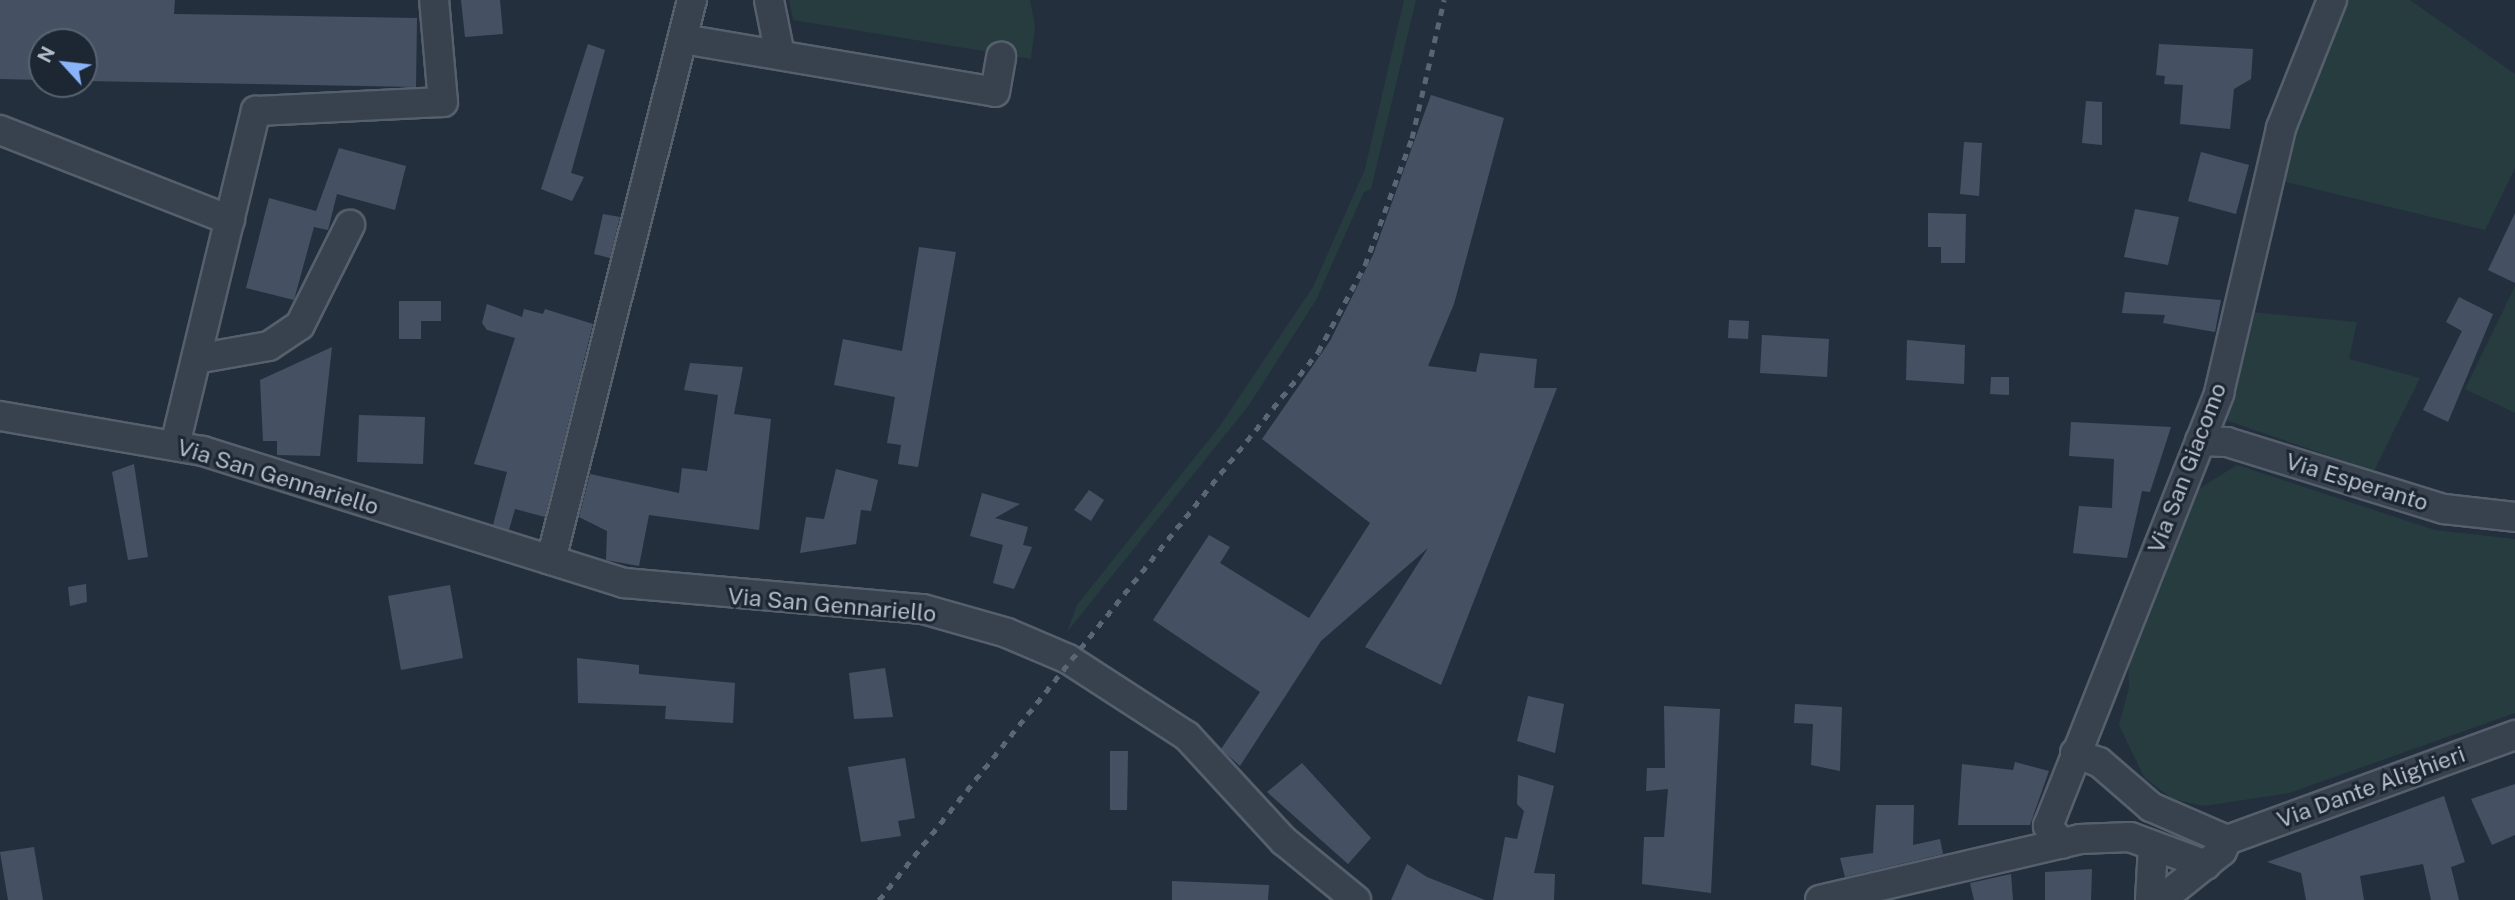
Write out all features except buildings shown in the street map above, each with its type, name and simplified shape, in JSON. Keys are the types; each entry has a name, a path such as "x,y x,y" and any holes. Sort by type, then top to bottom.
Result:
{"street":[{"path":"176,445 256,111 443,102 434,0"},
{"path":"551,561 692,0"},
{"path":"769,0 780,55"},
{"name":"Via San Giacomo","path":"2055,835 2075,753 2219,393 2281,128 2332,0"},
{"path":"683,39 995,92 1001,57"},
{"path":"0,130 230,220"},
{"path":"196,359 269,346 300,325 351,225"},
{"name":"Via San Gennariello","path":"0,416 176,445 551,561 682,592 923,609 1031,643 1068,659 1187,736 1284,841 1356,900"},
{"name":"Via Esperanto","path":"2200,441 2227,442 2444,509 2515,517"},
{"name":"Via Dante Alighieri","path":"2161,900 2206,865 2227,840 2515,735"},
{"path":"2075,753 2099,762 2151,807 2227,840"},
{"path":"1820,900 2012,858 2055,835 2118,836 2206,865"},
{"path":"2150,900 2153,847"}],"green space":[{"path":"789,0 1030,0 1035,26 1031,59 793,20"},
{"path":"1404,0 1416,0 1371,189 1364,192 1316,300 1249,405 1067,632 1077,605 1219,427 1313,287 1365,169"},
{"path":"2348,0 2410,0 2515,74 2515,168 2485,230 2278,180"},
{"path":"2515,286 2515,413 2465,389"},
{"path":"2250,312 2357,322 2349,359 2420,378 2374,471 2225,420"},
{"path":"2237,465 2435,530 2515,539 2515,713 2289,793 2204,806 2172,799 2144,777 2119,725 2129,688 2128,650 2194,492"}],"railway":[{"path":"879,900 1318,352 1365,265 1412,138 1444,0"}]}
